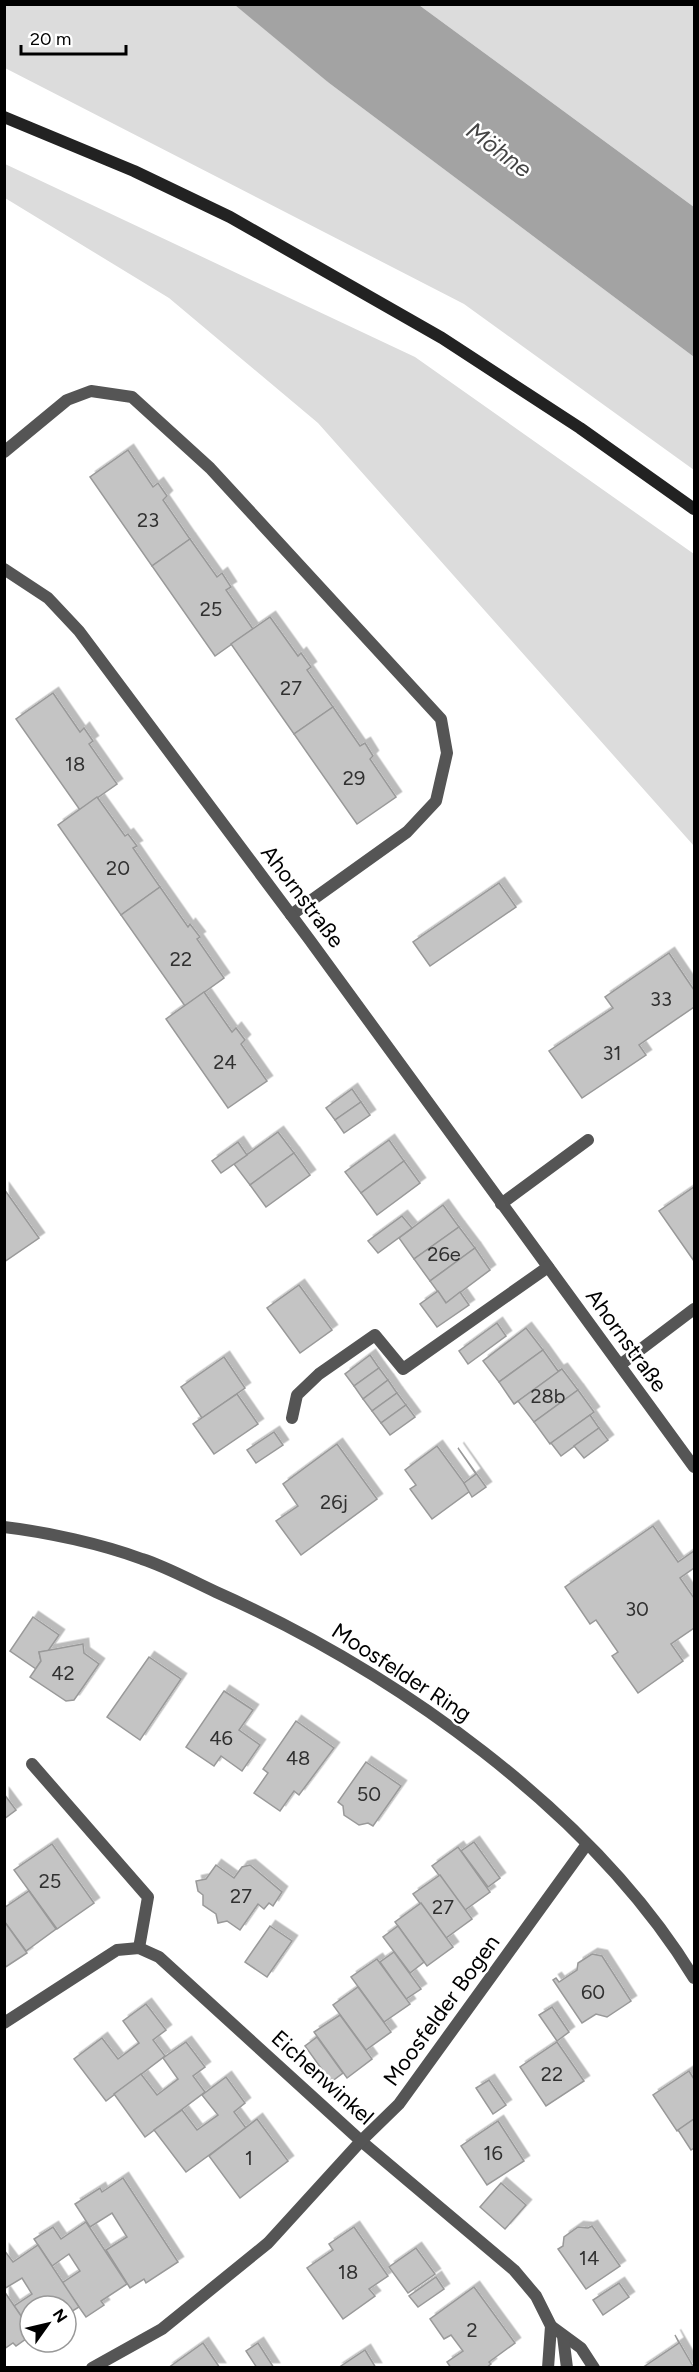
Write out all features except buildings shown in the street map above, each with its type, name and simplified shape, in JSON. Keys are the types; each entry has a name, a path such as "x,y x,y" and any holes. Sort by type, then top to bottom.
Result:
{"main road":[{"path":"4,117 134,171 240,223 442,338 580,428 694,509"}],"street":[{"path":"4,452 67,400 91,391 132,397 210,468 441,719 447,753 436,801 407,831 291,915"},
{"name":"Ahornstraße","path":"4,569 48,598 79,632 291,915 694,1467"},
{"path":"501,1204 588,1140"},
{"path":"292,1418 297,1395 319,1374 375,1335 404,1369 548,1267"},
{"path":"620,1365 694,1309"},
{"name":"Moosfelder Ring","path":"4,1527 31,1530 142,1558 277,1620 357,1664 441,1719 551,1808 639,1902 694,1978"},
{"path":"4,2023 117,1950 139,1948 148,1897 32,1764"},
{"name":"Moosfelder Bogen","path":"92,2367 162,2329 268,2242 361,2141 399,2104 587,1844"},
{"name":"Eichenwinkel","path":"139,1948 159,1958 181,1975 361,2141 514,2270 536,2296 551,2326"},
{"path":"551,2326 581,2349 594,2367"},
{"path":"548,2367 551,2326"},
{"path":"563,2336 567,2367"}],"shaded area":[{"path":"4,5 246,5 329,83 694,357 694,470 464,304 5,68"},
{"path":"419,5 694,5 694,207"},
{"path":"5,164 415,357 694,554 694,846 318,423 169,298 5,198"}],"water":[{"name":"Möhne","path":"235,5 419,5 694,207 694,357 329,83"}]}
